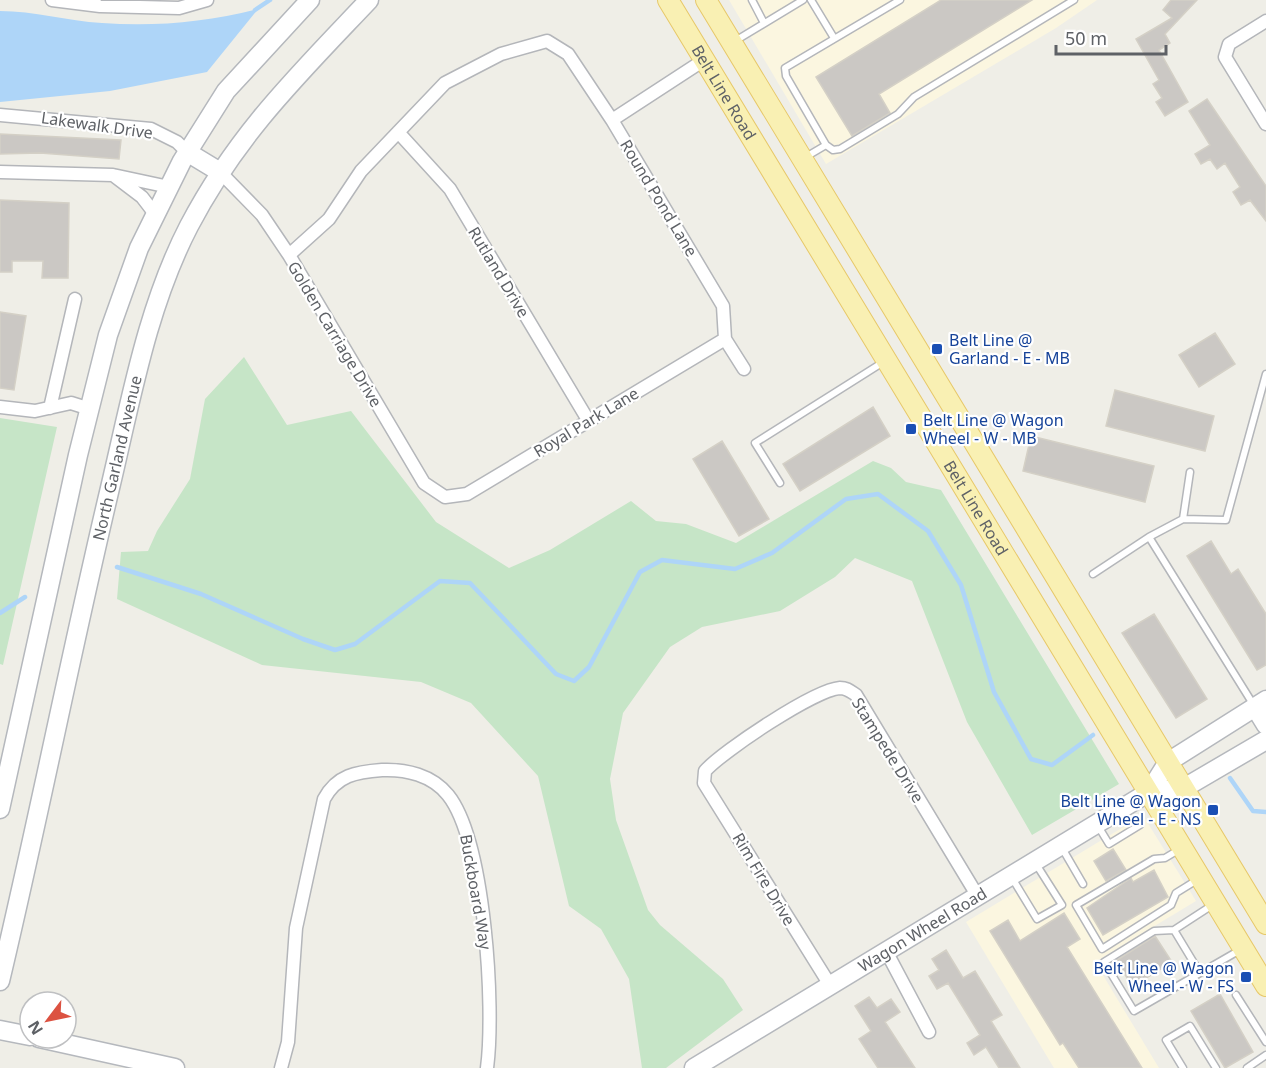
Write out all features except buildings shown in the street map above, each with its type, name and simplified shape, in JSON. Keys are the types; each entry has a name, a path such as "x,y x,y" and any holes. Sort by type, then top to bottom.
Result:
{"main road":[{"path":"0,809 108,335 140,248 187,152 226,91 309,0"},
{"name":"North Garland Avenue","path":"0,981 38,822 97,541 138,368 168,270 220,172 283,89 369,0"},
{"name":"Belt Line Road","path":"668,0 1266,986"},
{"name":"Belt Line Road","path":"706,0 1266,924"},
{"path":"704,60 732,43"},
{"path":"187,152 220,172"},
{"path":"816,245 843,228"},
{"path":"886,361 914,344"},
{"path":"1261,704 1266,725"},
{"name":"Wagon Wheel Road","path":"1149,792 1168,762 1261,704"},
{"name":"Wagon Wheel Road","path":"694,1068 1149,792 1184,788 1266,740"},
{"path":"0,1030 18,1034"},
{"path":"78,1047 166,1067"}],"street":[{"path":"52,0 100,6 179,8 207,0"},
{"path":"1266,21 1229,44 1225,57 1266,124"},
{"name":"Round Pond Lane","path":"398,132 445,83 501,54 547,41 568,54 612,120 723,306 725,339 744,369"},
{"path":"612,120 704,60"},
{"name":"Lakewalk Drive","path":"0,115 151,129 177,142 187,152"},
{"path":"289,255 329,219 362,171 398,132"},
{"name":"Rutland Drive","path":"398,132 450,189 588,420"},
{"path":"0,172 114,175 169,187"},
{"name":"Golden Carriage Drive","path":"220,172 262,215 289,255 424,483 445,497"},
{"path":"114,175 142,197 155,214"},
{"path":"50,408 75,298"},
{"name":"Royal Park Lane","path":"445,497 467,494 725,339"},
{"path":"0,406 35,411 70,403 90,409"},
{"name":"Stampede Drive","path":"705,771 716,759 809,701 826,692 847,688 866,710 977,895"},
{"name":"Buckboard Way","path":"281,1068 288,1042 296,928 324,799 331,787 344,776 390,770 410,772 436,783 456,806 469,840 486,936 489,994 487,1068"},
{"name":"Rim Fire Drive","path":"705,771 704,783 830,985"},
{"path":"886,951 929,1032"}],"lane":[{"path":"752,0 764,24"},
{"path":"732,43 803,0"},
{"path":"811,0 834,38"},
{"path":"900,0 785,68 786,76 826,145 833,150 840,149 898,114 914,97 1074,0"},
{"path":"802,159 826,145"},
{"path":"780,483 755,443 886,361"},
{"path":"1094,574 1149,537 1183,519 1226,520 1266,374"},
{"path":"1183,519 1190,472"},
{"path":"1149,537 1261,704"},
{"path":"1096,824 1109,844 1140,825"},
{"path":"1060,845 1083,884"},
{"path":"1010,875 1037,919 1062,905 1076,905 1154,859 1165,858 1183,847"},
{"path":"1034,861 1062,905"},
{"path":"1076,905 1102,949 1171,905 1176,893 1201,877"},
{"path":"1216,902 1174,930 1154,931 1104,962 1134,1011 1243,948"},
{"path":"1174,930 1200,973"},
{"path":"1236,995 1266,1042"},
{"path":"1183,1068 1166,1040 1190,1026 1216,1068"},
{"path":"1247,1068 1256,1066 1266,1055"}],"shaded area":[{"path":"729,0 1097,0 1056,28 826,164"},
{"path":"1140,817 1144,817 1196,901 1095,962 1159,1068 1054,1068 966,922"}],"green space":[{"path":"244,357 287,425 351,411 436,522 509,568 550,550 631,501 656,521 686,524 736,543 873,461 891,468 906,482 941,490 1119,784 1032,835 967,722 912,581 855,558 835,577 780,611 702,627 670,647 623,713 610,779 616,820 648,910 660,925 723,979 743,1010 666,1068 642,1068 629,979 601,929 569,906 538,776 471,703 421,682 262,665 117,599 121,552 148,551 157,531 190,479 205,399"},
{"path":"0,418 57,427 3,665 0,664"}],"water":[{"path":"258,9 207,72 110,91 0,102 0,11 89,22 161,24 220,17"}],"waterway":[{"path":"255,10 270,0"},
{"path":"117,567 201,594 303,639 335,650 355,644 440,581 470,583 556,674 574,681 589,667 640,572 662,560 735,569 772,553 846,499 878,494 928,531 961,585 994,692 1031,759 1052,765 1093,735"},
{"path":"0,613 25,597"},
{"path":"1230,778 1253,811 1266,812"}],"place":[{"name":"Belt Line @ Garland - E - MB","path":"937,349"},
{"name":"Belt Line @ Wagon Wheel - W - MB","path":"911,429"},
{"name":"Belt Line @ Wagon Wheel - E - NS","path":"1213,810"},
{"name":"Belt Line @ Wagon Wheel - W - FS","path":"1246,977"}]}
